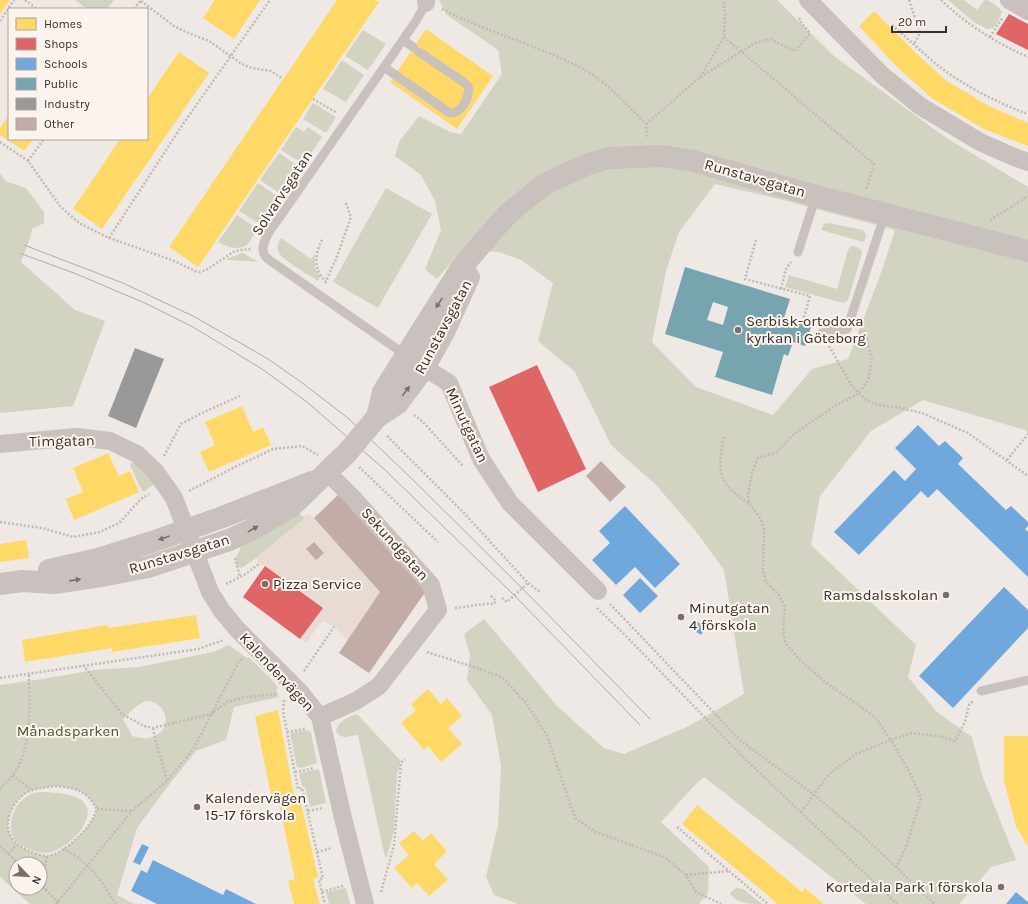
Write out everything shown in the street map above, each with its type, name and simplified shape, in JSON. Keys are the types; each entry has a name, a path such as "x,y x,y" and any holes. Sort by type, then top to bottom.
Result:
{"street":[{"path":"809,1 882,75 920,106 980,142 1014,158 1028,162"},
{"name":"Runstavsgatan","path":"375,420 383,392 416,362 444,332 471,273 496,227 510,212 545,184 588,164 610,158 662,156 693,161 816,196 1028,251"},
{"name":"Runstavsgatan","path":"0,584 22,581 54,583 148,567 191,541 229,540 251,530 292,506 332,468 375,420 398,403 416,362"},
{"name":"Minutgatan","path":"416,362 449,383 481,459 510,503 595,597"},
{"name":"Timgatan","path":"0,444 76,437 110,441 137,454 160,477 174,498 191,541"},
{"name":"Sekundgatan","path":"320,717 356,701 379,686 438,610 432,584 353,498 332,468"},
{"name":"Kalendervägen","path":"191,541 210,592 222,611 257,648 292,691 320,717 343,818 372,900"}],"lane":[{"name":"Solvarvsgatan","path":"416,362 272,262 265,256 263,249 264,241 422,12 426,2"},
{"path":"384,67 450,113 455,113 461,109 468,94 469,88 465,83 403,40"},
{"path":"798,252 816,196"},
{"path":"822,333 847,329 885,213"},
{"path":"981,691 1028,680"}],"path":[{"path":"25,0 36,8"},
{"path":"135,8 141,0 174,26 209,41 231,58 252,68 271,71 283,79"},
{"path":"109,238 181,128 270,0"},
{"path":"699,78 724,37 725,14 723,0"},
{"path":"909,0 920,33 914,44"},
{"path":"941,0 956,15 990,37 1028,57"},
{"path":"426,2 469,22 554,55 585,71 616,94 646,124 699,78 755,43 770,39 795,51 810,33 799,20 809,1"},
{"path":"990,37 1016,5"},
{"path":"0,21 8,9"},
{"path":"892,25 937,65 970,87 1016,110 1028,114"},
{"path":"724,37 874,164 861,208"},
{"path":"313,99 348,119"},
{"path":"28,161 43,140"},
{"path":"0,142 28,161 60,206 79,223 109,238 172,260 200,272 206,270 235,251 263,249"},
{"path":"967,235 1028,196"},
{"path":"318,293 326,281 351,217 345,201"},
{"path":"322,240 318,246 316,260 322,278 326,281"},
{"path":"756,240 745,279 810,296 804,317 813,320 852,386 866,400 879,405 922,413 968,433 1028,476"},
{"path":"782,289 786,269 798,252"},
{"path":"749,503 748,495 752,473 758,458 777,452 794,434 835,406 859,393 868,380 872,360 865,332 847,329"},
{"path":"0,522 42,528 73,536 100,532 119,523 160,477 181,424 240,396"},
{"path":"398,403 422,421 466,469"},
{"path":"375,420 528,583 540,592"},
{"path":"1007,461 1028,434"},
{"path":"724,437 720,456 720,469 724,483 737,496 749,503 760,518 764,529 763,570 766,582 779,595 785,607 783,630 786,644 799,659 825,682 875,716 911,775 921,798 907,844 896,868"},
{"path":"174,498 273,449 302,446 438,542"},
{"path":"244,575 259,564"},
{"path":"502,598 507,602 528,583"},
{"path":"474,606 480,603 494,604 496,601 490,595"},
{"path":"595,597 619,614 741,741 813,794 862,835 935,904"},
{"path":"595,597 626,636 743,757 897,904"},
{"path":"325,904 319,880 323,878 302,788 298,789 283,711 292,691 334,626"},
{"path":"0,678 29,675 83,665 198,649 223,641"},
{"path":"48,892 58,903 87,864 132,811 167,781 194,748 239,661 257,648"},
{"path":"409,648 438,655 503,678 526,704 546,736 576,818 596,832 664,857 686,875 696,892 721,904"},
{"path":"83,665 122,714 144,726 153,728 211,714 227,702 246,697 292,691"},
{"path":"0,789 13,775 22,759 28,734 29,675"},
{"path":"801,812 829,774 856,754 911,733 939,736 955,741 965,722 969,704 981,691"},
{"path":"153,728 167,781"},
{"path":"372,900 394,845 401,763 406,759"},
{"path":"13,775 32,790"},
{"path":"55,786 71,787 82,792 91,799 97,809 85,831 59,852 47,856 31,852 17,845 10,835 8,824 9,814 22,796 32,790 55,786"},
{"path":"97,809 132,811"},
{"path":"677,827 768,904"},
{"path":"0,846 8,854 17,845"},
{"path":"63,849 74,854 87,864 103,883 114,903 118,904"},
{"path":"686,875 730,871"}],"green space":[{"path":"75,0 114,0 108,8 86,8"},
{"path":"439,0 777,0 834,56 945,137 1028,187 1028,433 1025,430 923,400 871,431 820,496 811,545 916,645 908,677 937,712 972,737 982,775 1016,860 991,867 959,904 866,904 704,777 661,822 709,867 708,893 699,904 518,904 494,895 486,877 498,825 501,766 492,715 467,680 470,655 464,634 484,619 557,706 604,748 624,754 689,726 744,694 724,570 695,530 656,485 611,445 575,372 538,341 553,283 521,260 499,252 462,250 437,279 425,269 441,230 435,201 421,175 395,156 399,142 419,116 450,132 461,134 502,74 498,50 447,15","holes":["715,184 783,200 895,230 881,273 848,359 812,369 773,415 696,387 652,342 666,271 679,232"]},
{"path":"948,0 964,0 977,10 985,0 995,4 1002,12 997,24 993,28 987,29 974,22"},
{"path":"363,30 386,44 368,70 345,56"},
{"path":"342,60 364,75 346,102 323,89"},
{"path":"313,103 336,117 326,133 303,119"},
{"path":"296,127 304,132 308,127 322,137 304,164 281,150"},
{"path":"279,153 301,168 282,195 260,180"},
{"path":"0,173 5,181 26,188 44,212 44,223 32,229 21,262 75,310 105,321 73,406 0,413"},
{"path":"258,183 280,198 261,225 239,211"},
{"path":"386,188 432,214 378,308 333,282"},
{"path":"237,215 258,229 247,245 240,248 228,247 218,242"},
{"path":"829,223 863,230 866,235 865,240 863,242 821,230 824,224"},
{"path":"281,238 311,259 315,254 315,267 320,277 318,281 291,264 279,253 278,243"},
{"path":"851,246 855,246 861,250 862,253 847,301 843,303 785,287 789,275 837,289 848,250"},
{"path":"243,253 258,262 227,259"},
{"path":"133,462 154,482 153,485 145,491 142,491 130,465"},
{"path":"298,513 305,518 242,568 237,566 236,558 241,547"},
{"name":"Månadsparken","path":"229,645 247,658 249,657 272,680 278,688 276,690 279,697 234,707 226,740 196,751 137,828 117,895 134,904 30,904 21,896 48,896 48,856 47,856 8,856 8,884 0,877 0,685 94,670 139,667 213,652","holes":["146,701 155,703 164,712 166,718 163,728 160,733 148,738 132,736 123,719 142,703","55,786 74,789 89,798 97,809 85,830 62,850 47,856 39,855 18,844 11,836 8,820 15,803 23,795 34,790"]},
{"path":"357,714 401,761 397,775 394,830 387,857 385,857 358,735 345,737 340,736 336,731 341,722"},
{"path":"307,730 311,732 317,763 300,768 297,767 290,733"},
{"path":"319,769 326,802 310,807 305,787 302,786 299,773"},
{"path":"45,792 74,796 86,805 88,813 86,821 73,839 55,851 42,853 23,846 16,841 11,828 11,821 13,814 21,801 33,793"},
{"path":"346,888 350,904 329,904 326,892"},
{"path":"736,888 743,889 762,904 744,903 732,897 730,893"}],"shaded area":[{"path":"309,513 380,592 348,640 334,627 322,621 306,643 300,639 322,608 265,566 259,564 256,558 304,519 303,517","holes":["314,542 324,553 316,559 306,549"]}],"building: Homes":[{"path":"0,0 10,0 0,14"},
{"path":"215,0 260,0 234,39 203,18"},
{"path":"337,0 375,0 379,2 198,267 169,247"},
{"path":"874,11 919,56 947,81 989,106 1028,123 1028,146 984,129 933,99 897,67 859,26"},
{"path":"426,29 493,76 457,129 390,82"},
{"path":"179,52 209,73 102,229 73,209 119,140 148,140 148,98"},
{"path":"8,116 8,140 32,140 24,151 0,135 0,128"},
{"path":"242,406 253,432 263,427 271,445 209,472 200,452 215,445 205,422"},
{"path":"108,453 119,476 130,471 139,492 74,520 66,499 83,492 73,468"},
{"path":"26,540 29,558 0,562 0,544"},
{"path":"196,615 200,638 112,652 112,648 25,662 22,640 107,625 108,628"},
{"path":"428,689 441,704 447,698 462,716 448,728 462,744 441,762 428,746 424,750 401,723 416,710 411,704"},
{"path":"278,710 294,795 299,794 318,877 313,879 320,904 294,904 288,881 295,879 278,798 272,800 255,716"},
{"path":"1004,736 1028,736 1028,847 1016,826 1004,781"},
{"path":"697,805 802,892 805,888 824,904 778,904 682,824"},
{"path":"414,831 423,841 431,833 447,851 434,864 448,880 429,896 417,883 412,888 394,868 409,855 399,843"}],"building: Shops":[{"path":"1009,14 1028,24 1028,50 996,34"},
{"path":"537,365 586,469 538,492 489,387"},
{"path":"265,566 323,608 300,639 243,597"}],"building: Schools":[{"path":"918,425 939,446 945,441 963,458 958,464 1006,510 1011,506 1028,522 1028,526 1025,529 1028,532 1028,577 937,489 928,498 921,491 859,555 834,532 894,470 905,481 916,469 895,448"},
{"path":"625,506 680,564 655,588 635,567 616,585 592,560 610,543 599,531"},
{"path":"640,578 658,596 640,613 623,595"},
{"path":"1004,587 1028,610 1028,628 953,708 919,676"},
{"path":"695,620 706,627 701,635 690,628"},
{"path":"142,844 149,847 140,865 133,862"},
{"path":"153,860 223,895 226,889 256,904 157,904 131,891 141,870 147,873"},
{"path":"1016,892 1028,902 1028,904 1006,904"}],"building: Public":[{"name":"Serbisk-ortodoxa kyrkan i Göteborg","path":"685,267 790,299 784,318 811,327 805,346 793,342 788,356 784,354 772,395 715,377 723,352 665,334","holes":["713,302 728,307 723,325 707,320"]}],"building: Industry":[{"path":"135,348 164,359 136,428 108,416"}],"building: Other":[{"path":"601,461 626,487 610,502 586,476"},
{"path":"341,492 426,591 369,673 339,653 380,592 314,518"},
{"path":"314,542 324,553 316,560 306,549"}],"tram line":[{"path":"24,245 123,283 195,317 268,359 301,382 348,418 408,475 522,588 650,719"},
{"path":"22,254 74,273 147,304 193,327 262,369 307,402 384,469 514,595 640,725"}],"place":[{"name":"Serbisk-ortodoxa kyrkan i Göteborg","path":"738,330"},
{"name":"Pizza Service","path":"265,584"},
{"name":"Ramsdalsskolan","path":"946,595"},
{"name":"Minutgatan 4 förskola","path":"681,617"},
{"name":"Kalendervägen 15-17 förskola","path":"197,807"},
{"name":"Kortedala Park 1 förskola","path":"1001,887"}]}
